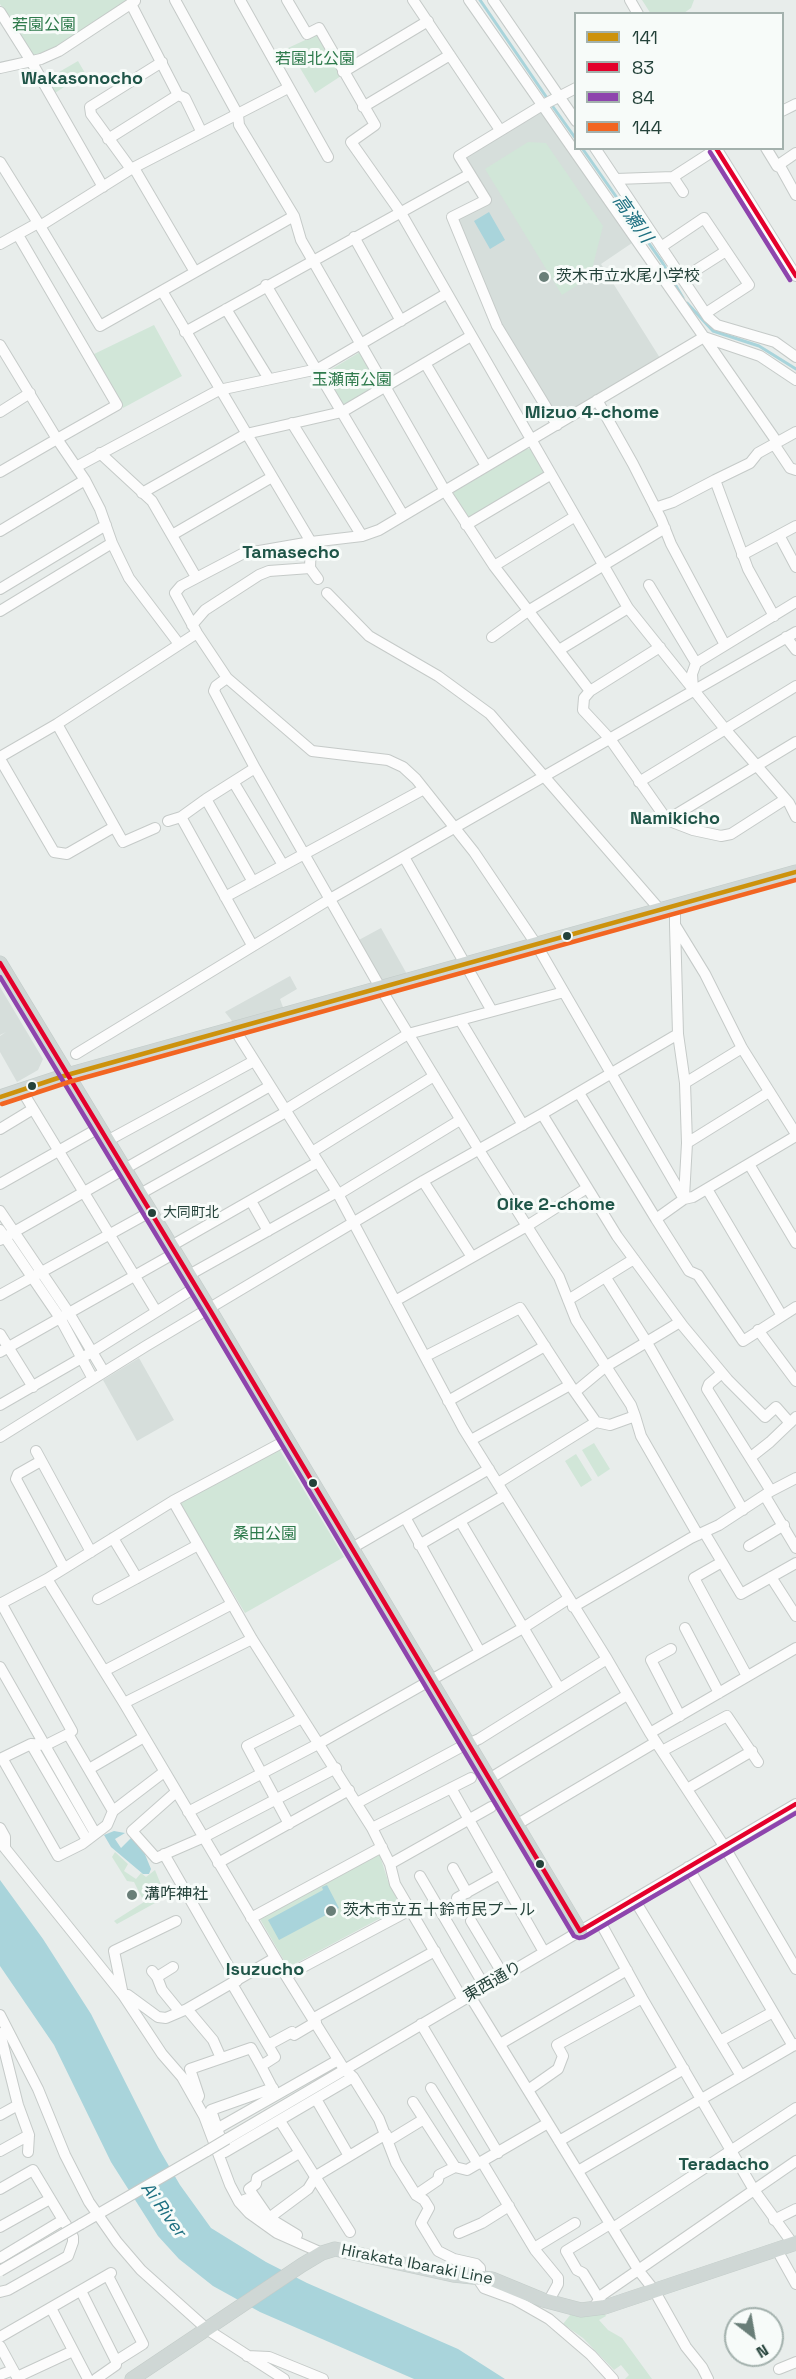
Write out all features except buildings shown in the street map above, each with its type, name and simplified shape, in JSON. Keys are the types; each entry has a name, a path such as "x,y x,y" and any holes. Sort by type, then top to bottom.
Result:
{"main road":[{"path":"1,1094 796,872"},
{"path":"0,963 210,1310 579,1931"},
{"name":"Hirakata Ibaraki Line","path":"132,2379 212,2327 317,2250 350,2251 420,2268 492,2279 509,2284 548,2302 581,2310 596,2304 654,2290 795,2244"}],"street":[{"path":"175,0 238,115 239,125 294,216 301,240 445,491 494,566 590,691"},
{"path":"240,0 328,157"},
{"path":"287,0 307,34 319,28 375,125 351,142 400,213 628,608 756,766 790,801 796,817"},
{"path":"413,0 500,130"},
{"path":"469,0 704,337 790,468 796,470"},
{"path":"493,0 574,118"},
{"path":"0,68 31,61 59,51 134,1 178,95 185,98 201,131"},
{"path":"0,12 4,28 31,61 104,187"},
{"path":"343,72 428,21"},
{"path":"363,107 450,55"},
{"path":"162,62 90,106 91,114 133,169 195,272"},
{"path":"0,244 201,131 238,115 288,88"},
{"path":"557,425 497,326 452,217 486,200 459,156 541,106 574,89"},
{"path":"108,139 178,95"},
{"path":"596,150 705,313 717,325 775,342 796,357"},
{"path":"616,179 673,177 715,150"},
{"path":"718,150 796,276"},
{"path":"767,150 777,166 781,168 796,195"},
{"path":"777,166 796,153"},
{"path":"0,162 100,326 294,216"},
{"path":"185,332 266,285 470,174"},
{"path":"673,177 683,192"},
{"path":"661,247 704,219 749,285 705,313"},
{"path":"0,472 117,405 18,235"},
{"path":"354,237 401,321"},
{"path":"682,279 726,252"},
{"path":"266,285 403,515"},
{"path":"162,291 311,542 310,568 318,579"},
{"path":"76,467 219,390 318,369 446,294"},
{"path":"226,309 269,379"},
{"path":"142,493 246,434 342,412 471,336"},
{"path":"684,1199 536,945 474,852 424,789 403,766 388,760 312,751 227,678 174,593 196,577 242,554 362,536 379,530 704,337 760,356 796,380"},
{"path":"2,351 85,480 129,578 179,644"},
{"path":"425,363 486,466"},
{"path":"0,412 30,393"},
{"path":"597,400 656,508 671,544 725,645"},
{"path":"292,423 362,536"},
{"path":"656,508 673,502 750,463 758,453 796,432"},
{"path":"100,453 152,501 196,577"},
{"path":"466,525 550,475"},
{"path":"172,536 272,477"},
{"path":"0,531 85,480"},
{"path":"715,480 742,555 774,616"},
{"path":"494,566 574,517"},
{"path":"0,589 105,525"},
{"path":"742,555 796,526"},
{"path":"492,637 528,611 665,528"},
{"path":"778,535 796,567"},
{"path":"0,611 112,543"},
{"path":"42,563 52,578"},
{"path":"114,827 67,854 54,852 0,758 57,724 179,644 195,629 205,610 259,574 269,571 310,568"},
{"path":"649,585 696,663"},
{"path":"327,593 369,636 438,676 490,714 543,776 668,909 675,925 705,974 742,1048 796,1135 707,1189 684,1199 656,1219"},
{"path":"693,689 692,674 696,663 796,603"},
{"path":"559,650 628,608"},
{"path":"76,1054 330,899 796,632"},
{"path":"786,637 796,650"},
{"path":"660,647 590,691 584,698 583,710 610,739 667,820 693,830 721,836 731,834 790,801"},
{"path":"227,678 216,686 214,691 255,768 381,989 559,1277 576,1320 631,1405 641,1436 701,1534 722,1562 741,1594 796,1563"},
{"path":"639,782 796,686"},
{"path":"57,724 123,842 154,828"},
{"path":"667,820 796,742"},
{"path":"168,821 181,816 255,768"},
{"path":"234,783 283,865"},
{"path":"225,897 424,789"},
{"path":"206,799 253,882"},
{"path":"181,816 252,945"},
{"path":"404,857 492,1011"},
{"path":"675,925 678,1034 685,1083 687,1143 684,1199"},
{"path":"140,1194 286,1111 408,1034 564,992"},
{"path":"460,1020 523,1125"},
{"path":"235,1030 338,1193 471,1440 656,1742 724,1846 796,1969"},
{"path":"0,1437 423,1181 678,1034"},
{"path":"685,1083 742,1048"},
{"path":"107,1141 255,1061"},
{"path":"312,1152 434,1076"},
{"path":"5,1235 270,1086"},
{"path":"21,1089 156,1311"},
{"path":"687,1143 769,1092"},
{"path":"579,1093 689,1271 698,1275 743,1341 796,1307"},
{"path":"0,1129 33,1109"},
{"path":"542,1114 634,1259 680,1322 722,1373 765,1417 776,1407 794,1422 750,1457"},
{"path":"0,1406 156,1311 192,1281 268,1231 338,1193 460,1120"},
{"path":"0,1184 99,1128"},
{"path":"4,1350 135,1276 251,1201 318,1162"},
{"path":"749,1164 796,1243"},
{"path":"423,1181 472,1257"},
{"path":"395,1300 527,1226 587,1188"},
{"path":"707,1189 782,1316"},
{"path":"251,1201 268,1231"},
{"path":"0,1212 5,1235 37,1275 104,1372"},
{"path":"0,1295 150,1212"},
{"path":"568,1300 634,1259"},
{"path":"606,1278 646,1341 742,1510"},
{"path":"426,1356 520,1308 596,1422 610,1425 635,1416"},
{"path":"64,1316 81,1358 93,1379"},
{"path":"471,1440 572,1389 680,1322"},
{"path":"758,1330 796,1381"},
{"path":"0,1334 4,1350 33,1387"},
{"path":"448,1401 545,1346"},
{"path":"722,1373 709,1384 707,1389 750,1457 796,1548"},
{"path":"498,1483 596,1422"},
{"path":"164,1772 113,1811 107,1824 91,1837 58,1856 1,1758 31,1744 46,1744 72,1731 1,1603 47,1579 173,1501 287,1440"},
{"path":"64,1568 16,1479 18,1474 39,1456 91,1552"},
{"path":"352,1548 489,1469"},
{"path":"188,1812 318,1744 523,1628 701,1534 796,1478"},
{"path":"420,1545 505,1495"},
{"path":"173,1501 252,1639 372,1828 390,1864 395,1884 410,1910 435,1951 500,2044 639,2271 654,2290 686,2347 702,2367 708,2379"},
{"path":"405,1519 480,1652"},
{"path":"460,1521 559,1688"},
{"path":"749,1546 783,1525"},
{"path":"114,1538 136,1578"},
{"path":"98,1599 198,1545"},
{"path":"722,1562 694,1578 747,1676"},
{"path":"771,1576 796,1616"},
{"path":"47,1579 124,1703 202,1838 286,1976 380,2119 396,2163 416,2195 424,2200 429,2208 421,2223 438,2251 454,2259 476,2264 480,2268 479,2278 484,2288 514,2299 549,2319 591,2355 614,2379"},
{"path":"104,1671 232,1604"},
{"path":"685,1628 719,1692"},
{"path":"124,1703 252,1639"},
{"path":"671,1649 651,1660 680,1716"},
{"path":"656,1742 680,1716 747,1676 794,1653"},
{"path":"357,1803 468,1744 607,1659"},
{"path":"0,1667 46,1744 91,1837"},
{"path":"489,1779 627,1695"},
{"path":"516,1825 656,1742 727,1716 758,1761"},
{"path":"289,1824 247,1746 302,1718"},
{"path":"68,1734 113,1811"},
{"path":"89,1769 144,1737"},
{"path":"31,1744 91,1837"},
{"path":"687,1789 752,1751"},
{"path":"176,1792 132,1831 156,1858 202,1838 336,1768"},
{"path":"372,1828 471,1778"},
{"path":"451,1788 544,1952"},
{"path":"218,1863 349,1790"},
{"name":"東西通り","path":"0,2271 796,1804"},
{"path":"390,1864 491,1808"},
{"path":"0,1828 5,1838 3,1845 123,1995 162,2054 182,2077 225,2152 316,2098 345,2069"},
{"path":"251,1918 382,1847"},
{"path":"164,1854 275,2057 261,2066"},
{"path":"578,2171 794,2045 688,1867"},
{"path":"453,1868 462,1896 500,1874"},
{"path":"420,1876 485,1987"},
{"path":"634,1899 741,2076"},
{"path":"286,1976 410,1910"},
{"path":"599,1920 754,2190 774,2220 795,2244"},
{"path":"123,1995 114,1951 176,1921"},
{"path":"471,1921 504,1976"},
{"path":"268,2045 292,2032 294,2035 315,2020 435,1951"},
{"path":"123,1995 128,1995 158,2017 166,2018 183,2011 275,1958"},
{"path":"173,1967 154,1974 162,1990 213,2040 221,2058"},
{"path":"500,2044 627,1970"},
{"path":"528,2090 558,2069 563,2056 557,2045 642,1998"},
{"path":"720,2041 773,2012"},
{"path":"0,2017 38,2089 65,2155 101,2212 126,2260 246,2356 284,2379"},
{"path":"421,2024 498,2153"},
{"path":"0,2033 18,2105 30,2135 28,2152"},
{"path":"196,2101 199,2096 190,2069 250,2048 275,2092"},
{"path":"317,2250 277,2233 239,2202 230,2185 211,2110 345,2069"},
{"path":"559,2141 684,2069"},
{"path":"431,2088 534,2248 558,2278 558,2284 548,2302"},
{"path":"215,2131 275,2092"},
{"path":"316,2098 349,2156"},
{"path":"413,2102 455,2167"},
{"path":"0,2115 18,2105"},
{"path":"796,2108 612,2226 566,2251 577,2270 583,2273 596,2304 639,2271 796,2161"},
{"path":"269,2218 308,2189 316,2176 349,2156 424,2119"},
{"path":"280,2121 350,2232"},
{"path":"416,2195 438,2181 439,2175 455,2167 467,2170 548,2123"},
{"path":"0,2151 30,2135"},
{"path":"269,2218 249,2189 256,2184 257,2178 299,2153"},
{"path":"0,2189 33,2170 74,2242 68,2256 8,2290 0,2292"},
{"path":"0,2227 50,2199"},
{"path":"239,2202 247,2199 269,2218 308,2240 317,2250"},
{"path":"459,2233 482,2223 509,2206"},
{"path":"774,2220 796,2209"},
{"path":"0,2258 63,2220"},
{"path":"534,2248 574,2223"},
{"path":"777,2250 796,2284"},
{"path":"0,2337 109,2274 143,2344 116,2361 116,2365 96,2379"},
{"path":"81,2291 116,2361"},
{"path":"51,2308 88,2379"},
{"path":"0,2346 16,2375"},
{"path":"0,2375 16,2375 73,2351"},
{"path":"246,2356 268,2357 323,2379"},
{"path":"779,2369 796,2362"}],"shaded area":[{"name":"茨木市立水尾小学校","path":"545,110 632,243 601,264 660,358 556,420 498,324 455,222 491,201 466,157"},
{"path":"381,928 408,976 380,984 357,941"},
{"path":"290,976 297,989 280,999 284,1010 237,1023 232,1021 225,1012"},
{"path":"0,987 43,1059 38,1070 17,1082 0,1052 0,1036 6,1032 0,1035"},
{"path":"139,1358 174,1420 137,1441 103,1380"}],"green space":[{"name":"若園公園","path":"0,0 130,0 58,49 33,57 0,4"},
{"path":"642,0 694,0 691,8 685,12 650,12"},
{"name":"若園北公園","path":"316,35 321,35 341,76 315,93 288,48"},
{"path":"78,61 85,73 55,93 47,79"},
{"path":"528,142 546,143 603,226 590,277 562,295 485,169"},
{"path":"154,325 182,376 123,408 92,355"},
{"name":"玉瀬南公園","path":"360,352 382,387 343,410 322,375"},
{"path":"526,449 531,449 544,472 542,476 470,518 465,518 453,496 454,492"},
{"path":"594,1443 610,1469 598,1477 582,1450"},
{"name":"桑田公園","path":"278,1447 344,1557 245,1613 181,1506 181,1502"},
{"path":"576,1454 592,1480 581,1487 565,1461"},
{"path":"115,1852 128,1864 124,1871 136,1879 141,1873 146,1877 155,1870 166,1897 117,1924 114,1921 144,1902 134,1882 127,1881 112,1857"},
{"name":"茨木市立五十鈴市民プール","path":"375,1854 380,1856 388,1881 401,1907 291,1966 286,1964 260,1919"},
{"path":"604,2313 606,2316 599,2320 608,2330 622,2338 652,2379 625,2379 629,2375 621,2365 614,2370 583,2338 563,2324 571,2314 581,2316"}],"water":[{"path":"489,212 505,240 490,249 474,221"},
{"path":"114,1831 125,1833 115,1839 121,1848 131,1838 144,1852 151,1869 149,1874 143,1874 111,1847 104,1835"},
{"name":"Ai River","path":"0,1880 43,1939 91,2014 159,2149 180,2185 211,2228 266,2262 307,2283 458,2349 505,2379 414,2379 260,2312 213,2286 179,2259 158,2236 111,2162 54,2045 0,1966"},
{"path":"327,1885 339,1908 279,1940 268,1920 323,1890 322,1887"}],"waterway":[{"name":"高瀬川","path":"480,0 547,98"},
{"name":"高瀬川","path":"551,104 574,136"},
{"name":"高瀬川","path":"583,150 662,262 683,298"},
{"name":"高瀬川","path":"687,303 713,331 759,346 796,369"}],"transit line":[{"name":"83","path":"717,150 796,276"},
{"name":"84","path":"710,152 790,280"},
{"name":"141","path":"0,1097 67,1075 796,872"},
{"name":"144","path":"2,1104 69,1082 796,880"},
{"name":"83","path":"0,963 580,1931 796,1804"},
{"name":"84","path":"0,977 204,1314 574,1936 584,1937 796,1813"}],"place":[{"name":"茨木市立水尾小学校","path":"544,277"},
{"name":"大同町北","path":"152,1213"},
{"name":"溝咋神社","path":"132,1895"},
{"name":"茨木市立五十鈴市民プール","path":"331,1911"}],"district":[{"name":"Wakasonocho","path":"82,79"},
{"name":"Mizuo 4-chome","path":"592,413"},
{"name":"Tamasecho","path":"291,553"},
{"name":"Namikicho","path":"675,819"},
{"name":"Oike 2-chome","path":"556,1205"},
{"name":"Isuzucho","path":"265,1970"},
{"name":"Teradacho","path":"724,2165"}]}
